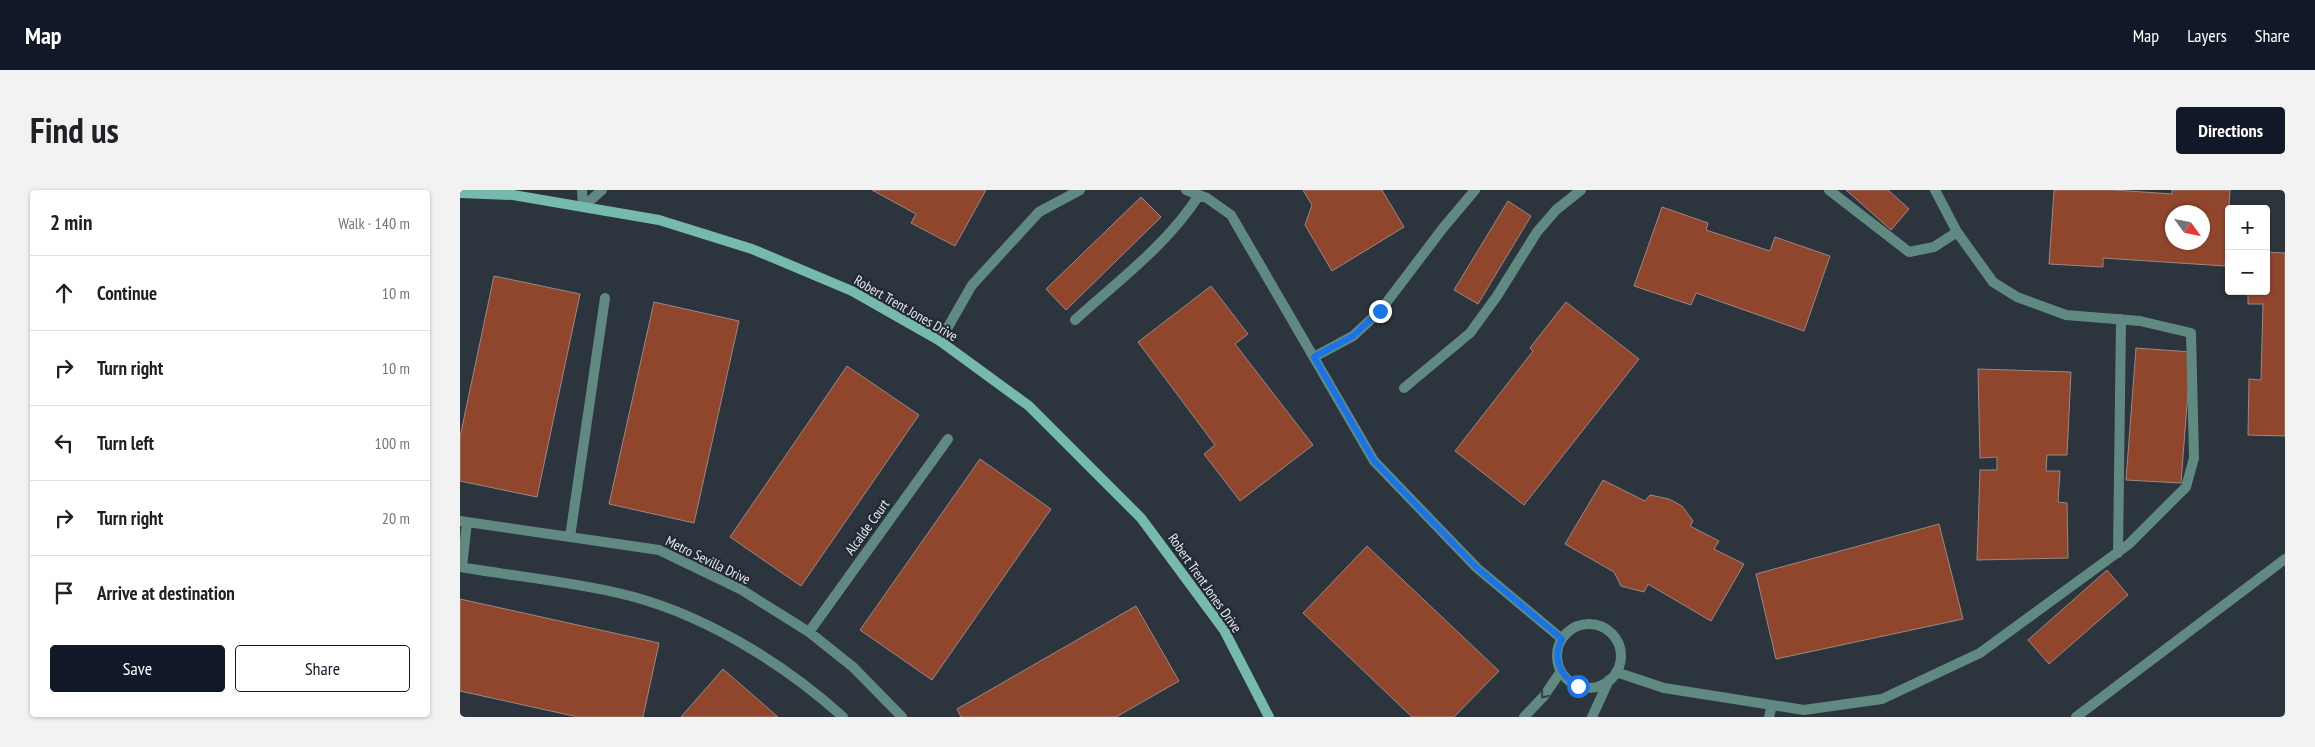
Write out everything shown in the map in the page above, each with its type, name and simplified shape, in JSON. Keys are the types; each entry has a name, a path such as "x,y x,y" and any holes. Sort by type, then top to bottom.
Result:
{"street":[{"name":"Robert Trent Jones Drive","path":"460,193 513,195 659,220 752,250 852,291 940,340 1029,406 1141,518 1224,630 1269,717"}],"lane":[{"path":"582,190 584,207"},
{"path":"584,207 602,190"},
{"path":"940,340 972,284 1038,212 1080,190"},
{"path":"1186,190 1199,195 1231,215 1374,461 1477,568 1562,639"},
{"path":"1314,357 1353,336 1380,311 1443,228 1475,190"},
{"path":"1404,388 1470,333 1497,296 1537,232 1556,210 1581,190"},
{"path":"1829,190 1909,252 1934,247 1957,232"},
{"path":"1616,672 1664,688 1804,710 1882,698 1980,653 2118,553 2186,487 2194,458 2191,333 2140,321 2066,315 2017,297 1993,282 1957,232 1935,190"},
{"path":"1075,320 1153,249 1187,215 1199,195"},
{"path":"570,537 606,298"},
{"path":"2118,553 2121,319"},
{"name":"Alcalde Court","path":"808,632 948,439"},
{"path":"464,522 461,567 619,593 673,611 721,631 782,668 821,697 843,717"},
{"name":"Metro Sevilla Drive","path":"464,522 659,550 742,590 808,632 853,667 902,717"},
{"path":"2083,715 2285,560"},
{"path":"1592,717 1609,680 1616,672 1621,654 1619,646 1609,631 1593,624 1575,627 1562,639 1557,655 1561,672 1573,683 1588,688 1599,686 1609,680"},
{"path":"1524,717 1544,696 1561,672"},
{"path":"1770,717 1772,705"}],"building":[{"path":"872,190 986,190 955,246 911,223 916,214"},
{"path":"1303,190 1382,190 1404,227 1332,271 1305,225 1312,205"},
{"path":"1846,190 1888,190 1909,209 1891,230"},
{"path":"2054,190 2114,190 2172,194 2172,190 2230,190 2229,205 2225,205 2225,266 2103,258 2103,267 2049,264"},
{"path":"1141,197 1161,217 1066,310 1046,289"},
{"path":"1508,201 1531,216 1478,304 1454,290"},
{"path":"1662,207 1708,223 1706,230 1770,251 1775,237 1830,256 1804,331 1696,293 1691,305 1634,286"},
{"path":"2270,252 2285,253 2285,436 2248,435 2249,379 2261,380 2263,304 2248,304 2248,295 2270,295"},
{"path":"494,276 580,294 537,497 460,481 460,437"},
{"path":"1211,286 1248,334 1235,344 1313,445 1240,501 1204,454 1215,445 1138,342"},
{"path":"654,302 739,321 694,523 609,504"},
{"path":"1566,302 1639,359 1524,505 1455,451 1533,351 1530,348"},
{"path":"2136,348 2191,352 2181,483 2126,480"},
{"path":"847,366 919,415 801,586 730,537"},
{"path":"1978,369 2071,372 2067,455 2047,455 2046,471 2060,471 2058,502 2067,503 2068,558 1977,560 1980,470 1997,470 1997,457 1980,458"},
{"path":"980,459 1051,509 932,680 860,630"},
{"path":"1603,480 1645,501 1650,495 1669,499 1682,506 1693,521 1690,526 1719,541 1714,549 1744,564 1711,621 1648,584 1644,592 1621,586 1614,572 1565,544"},
{"path":"1939,524 1963,619 1776,659 1756,574"},
{"path":"1367,546 1499,671 1454,717 1412,717 1303,613"},
{"path":"2107,570 2128,595 2049,664 2028,640"},
{"path":"460,599 659,643 643,717 578,717 460,691"},
{"path":"1136,606 1179,681 1116,717 961,717 957,709"},
{"path":"723,669 778,717 681,717"}],"route":[{"path":"1380,311 1353,336 1314,357 1374,461 1477,568 1562,639 1558,647 1558,664 1561,672 1568,680 1578,686"}]}
